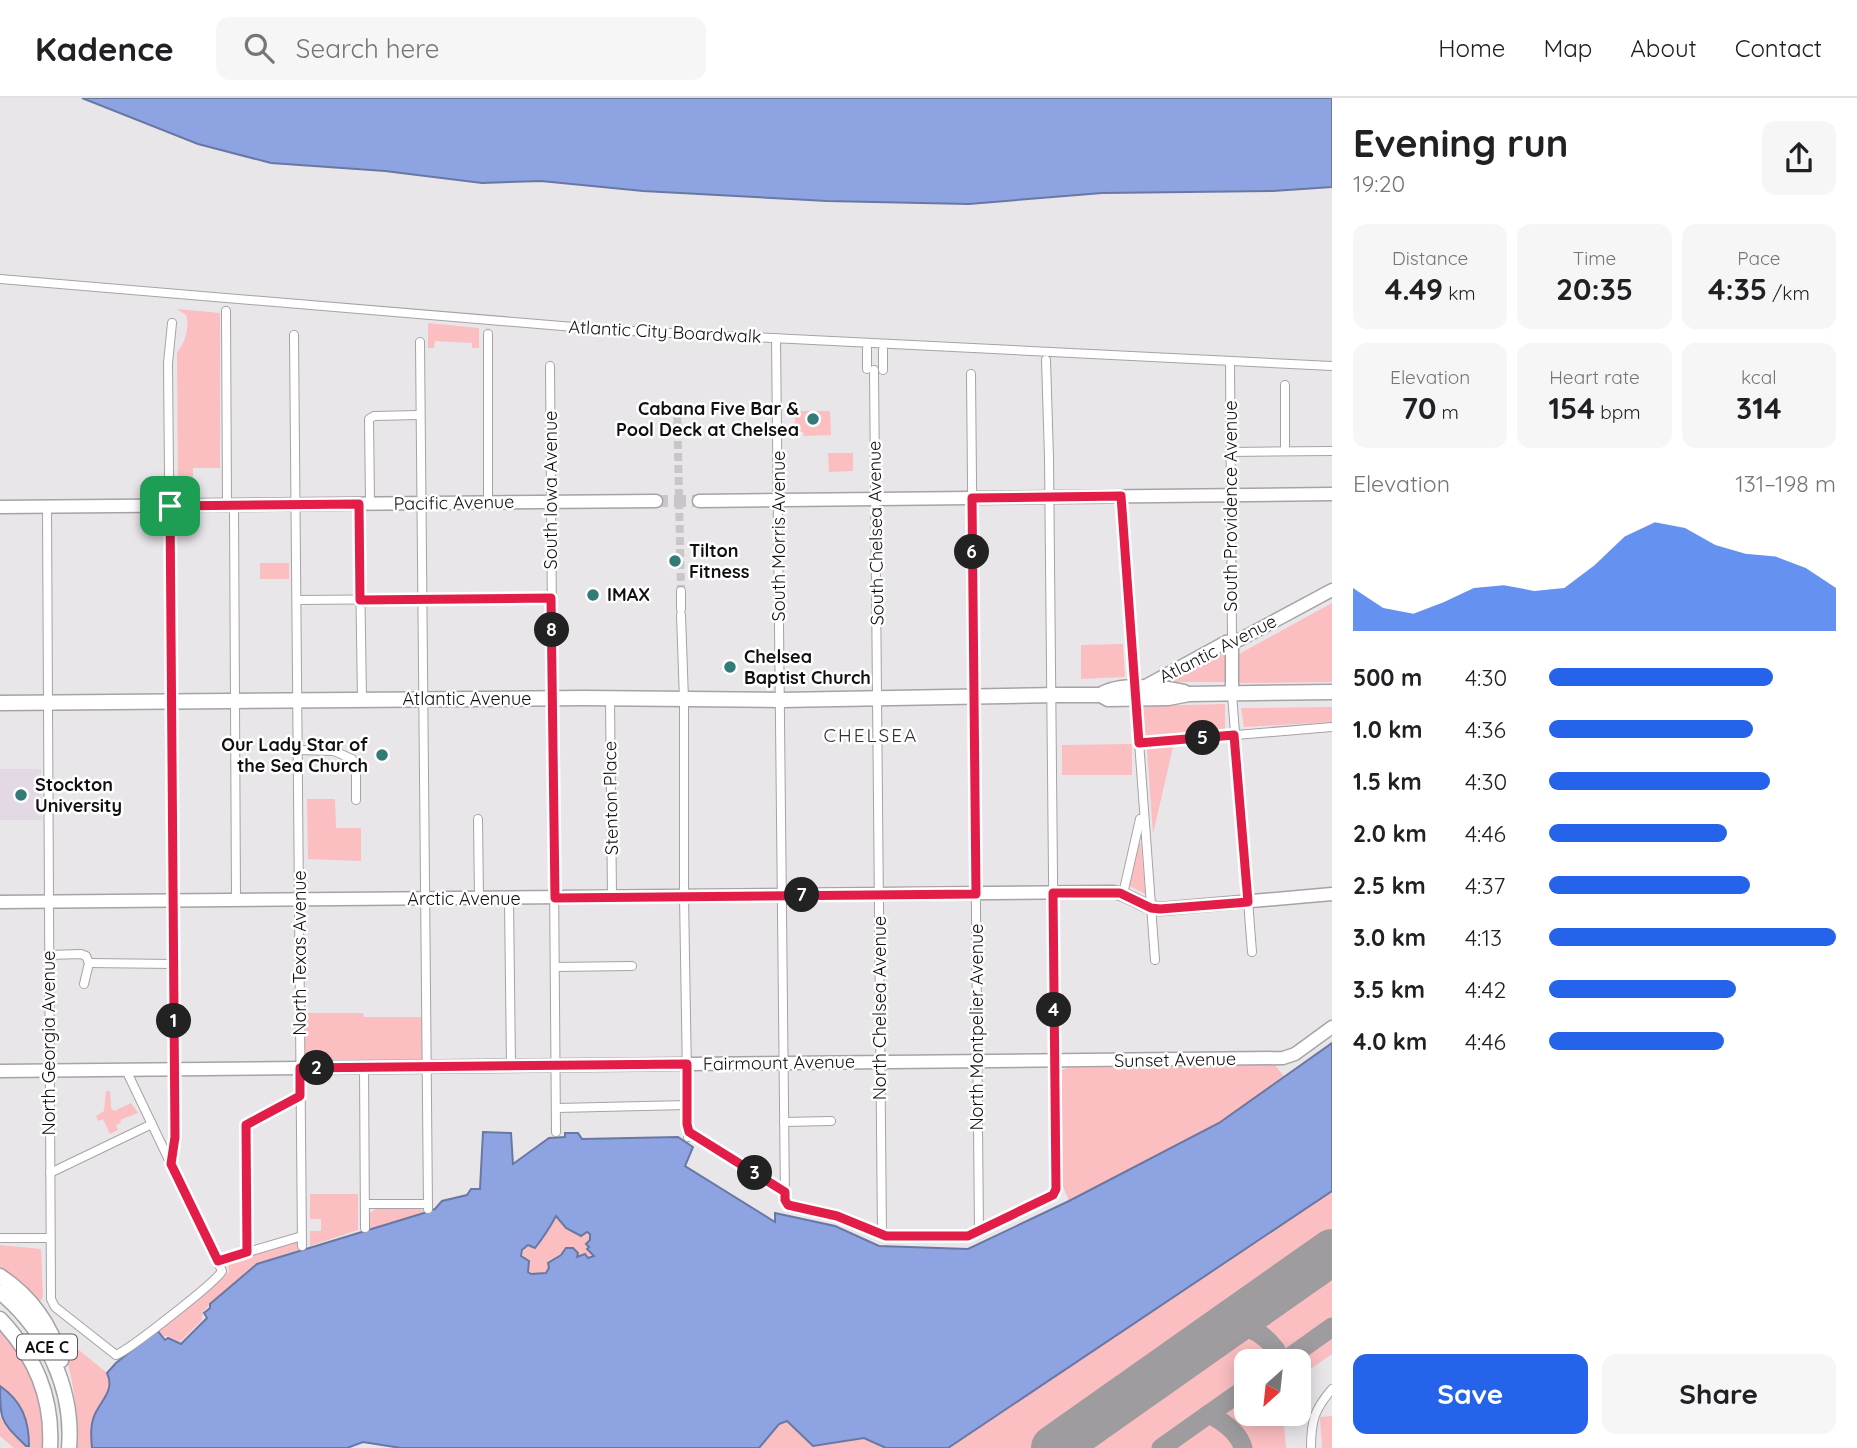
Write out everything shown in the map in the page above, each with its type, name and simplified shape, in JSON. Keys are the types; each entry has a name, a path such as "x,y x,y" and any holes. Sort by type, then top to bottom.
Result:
{"highway":[{"path":"1136,693 1168,698 1189,694 1332,692"},
{"name":"Atlantic Avenue","path":"0,703 422,699 781,700 876,696 1051,695 1101,695 1108,699 1136,693"},
{"path":"0,1276 30,1302 52,1335 66,1381 69,1417"},
{"name":"ACE C","path":"0,1292 25,1316 46,1346 60,1381 69,1417 69,1448"},
{"name":"ACE C","path":"0,1319 21,1343 39,1375 49,1412 50,1448"}],"street":[{"name":"Atlantic City Boardwalk","path":"0,279 610,330 1332,366"},
{"path":"226,311 235,701 236,900"},
{"path":"171,1164 175,1143 169,363 172,323"},
{"path":"488,334 488,503"},
{"name":"North Texas Avenue","path":"294,335 302,1246"},
{"name":"South Morris Avenue","path":"776,338 785,1192"},
{"path":"365,1204 428,1206 420,342"},
{"path":"867,349 875,370"},
{"path":"875,370 883,350"},
{"path":"681,591 687,1133 785,1192 788,1205 837,1216 890,1237 968,1236 1053,1195 1056,1189 1055,1061 1046,360"},
{"name":"South Providence Avenue","path":"1230,361 1232,694"},
{"name":"South Iowa Avenue","path":"550,366 556,1132"},
{"name":"South Chelsea Avenue","path":"875,370 876,696"},
{"name":"North Montpelier Avenue","path":"971,374 979,1233"},
{"path":"1285,385 1285,452"},
{"path":"362,700 360,600 369,419 374,416 419,415"},
{"path":"1230,452 1332,451"},
{"path":"699,500 1332,494"},
{"path":"1121,496 1155,960"},
{"name":"Pacific Avenue","path":"0,506 656,501"},
{"name":"North Georgia Avenue","path":"47,506 52,1303 113,1354 121,1353 221,1273 218,1261"},
{"name":"Atlantic Avenue","path":"1136,693 1226,642 1239,640 1332,590"},
{"path":"297,600 551,598"},
{"path":"1232,694 1252,952"},
{"name":"North Chelsea Avenue","path":"876,696 882,1235"},
{"name":"Stenton Place","path":"610,699 612,897"},
{"path":"1139,743 1332,727"},
{"path":"298,750 334,751 352,759 356,769 356,800"},
{"path":"1143,809 1123,894 1151,908 1332,894"},
{"path":"478,819 479,898"},
{"name":"Arctic Avenue","path":"0,902 1123,894"},
{"path":"509,898 511,1066"},
{"path":"48,955 86,956 89,963 84,984"},
{"path":"89,963 174,964"},
{"path":"555,967 632,966"},
{"name":"Sunset Avenue","path":"1055,1061 1283,1058 1295,1054 1332,1027"},
{"name":"Fairmount Avenue","path":"0,1071 1055,1061"},
{"path":"364,1067 365,1228"},
{"path":"126,1070 218,1261 302,1236"},
{"path":"247,1252 246,1125 300,1096"},
{"path":"557,1108 687,1105"},
{"path":"785,1122 831,1121"},
{"path":"50,1173 152,1124"},
{"path":"0,1238 50,1238"},
{"path":"1311,1448 1311,1428 1318,1406 1332,1390"}],"shaded area":[{"path":"177,309 220,313 220,468 193,468 193,495 183,495 178,491 177,352 184,340 187,324 186,315"},
{"path":"428,323 479,328 479,348 472,348 472,343 435,341 434,348 428,348"},
{"name":"Cabana Five Bar & Pool Deck at Chelsea","path":"830,411 831,435 804,436 803,432 795,432 795,413"},
{"path":"828,453 853,453 853,471 829,472"},
{"path":"260,563 289,563 289,579 260,579"},
{"path":"1332,603 1332,682 1239,683 1239,654"},
{"path":"1123,644 1125,677 1081,679 1081,645"},
{"path":"1226,648 1227,682 1165,682 1166,681"},
{"path":"1225,704 1225,731 1144,739 1141,706"},
{"path":"1332,707 1332,722 1244,727 1241,708"},
{"path":"1132,744 1132,775 1062,775 1062,745"},
{"path":"1173,747 1153,834 1147,749"},
{"name":"Stockton University","path":"0,769 41,769 42,820 0,820"},
{"path":"307,799 335,799 336,828 361,828 361,861 308,859"},
{"path":"1141,843 1145,894 1128,885"},
{"path":"304,1013 422,1017 422,1061 308,1062 305,1060"},
{"path":"1275,1065 1285,1078 1219,1123 1069,1201 1062,1184 1062,1070"},
{"path":"106,1091 110,1091 111,1108 114,1111 131,1103 138,1113 120,1120 121,1123 116,1125 118,1130 110,1134 103,1119 98,1121 96,1116 104,1111"},
{"path":"1332,1191 1332,1354 1311,1369 1311,1349 1234,1349 1234,1426 1284,1426 1286,1448 948,1448"},
{"path":"310,1194 358,1194 358,1230 310,1246 310,1231 321,1231 321,1219 310,1219"},
{"path":"375,1209 422,1209 424,1213 369,1230 369,1214"},
{"path":"556,1215 566,1228 581,1236 587,1232 590,1234 590,1253 596,1256 575,1259 564,1251 548,1263 546,1273 530,1274 524,1263 523,1252 528,1245 535,1248 544,1238"},
{"path":"298,1241 298,1250 255,1264 209,1305 203,1312 202,1320 180,1342 164,1337 157,1328 229,1272 228,1261"},
{"path":"0,1245 41,1249 43,1297 39,1303 0,1272"},
{"path":"0,1329 20,1355 34,1384 42,1415 43,1448 14,1448 0,1436 0,1415 3,1423"},
{"path":"58,1333 107,1373 109,1379 109,1389 92,1422 92,1448 77,1448 74,1389"},
{"path":"1332,1416 1332,1448 1322,1448 1320,1417"},
{"path":"788,1421 813,1446 864,1438 886,1448 759,1448 779,1424"}],"water":[{"path":"82,98 1332,98 1332,187 1273,191 1102,193 969,204 827,201 643,191 541,181 482,183 385,171 271,163 198,144"},
{"path":"1332,1043 1332,1191 948,1448 886,1448 864,1438 813,1446 787,1421 779,1424 759,1448 401,1448 363,1442 347,1448 92,1448 93,1418 109,1389 107,1373 116,1363 157,1330 165,1340 168,1338 181,1344 207,1318 204,1313 210,1308 210,1304 257,1264 424,1213 435,1209 442,1201 467,1195 471,1189 480,1189 483,1132 511,1133 513,1164 549,1138 565,1137 565,1133 578,1133 582,1139 678,1137 693,1147 685,1166 775,1222 775,1213 835,1226 879,1246 968,1249 1069,1201 1219,1123","holes":["556,1216 566,1228 581,1236 587,1232 590,1234 590,1240 586,1244 594,1256 588,1258 585,1254 577,1257 578,1253 573,1248 566,1248 561,1255 548,1263 546,1273 528,1272 529,1261 521,1256 522,1250 528,1245 535,1248"]},
{"path":"0,1386 14,1398 23,1412 28,1428 29,1446 18,1438 4,1420"}],"taxiway":[{"path":"1221,1330 1238,1327 1252,1330 1265,1337 1275,1349"},
{"path":"1301,1349 1332,1327"},
{"path":"1209,1414 1234,1396"},
{"path":"1161,1448 1209,1414 1234,1432 1243,1448"}],"runway":[{"path":"1054,1448 1332,1252"}],"tunnel":[{"path":"677,405 681,591"},
{"path":"656,501 699,501"}],"place":[{"name":"Cabana Five Bar & Pool Deck at Chelsea","path":"813,419"},
{"name":"Tilton Fitness","path":"675,561"},
{"name":"IMAX","path":"593,595"},
{"name":"Chelsea Baptist Church","path":"730,667"},
{"name":"Our Lady Star of the Sea Church","path":"382,755"},
{"name":"Stockton University","path":"21,795"}],"district":[{"name":"CHELSEA","path":"871,735"}],"route":[{"path":"1121,496 1139,743 1234,735 1248,902 1154,909 1120,893 1053,893 1055,1191 1053,1195 973,1236 886,1236 837,1216 788,1205 785,1192 689,1132 687,1064 300,1068 300,1096 246,1125 247,1252 218,1261 171,1164 175,1137 170,506 359,504 360,600 551,598 555,898 976,894 972,498 1121,496"}]}
